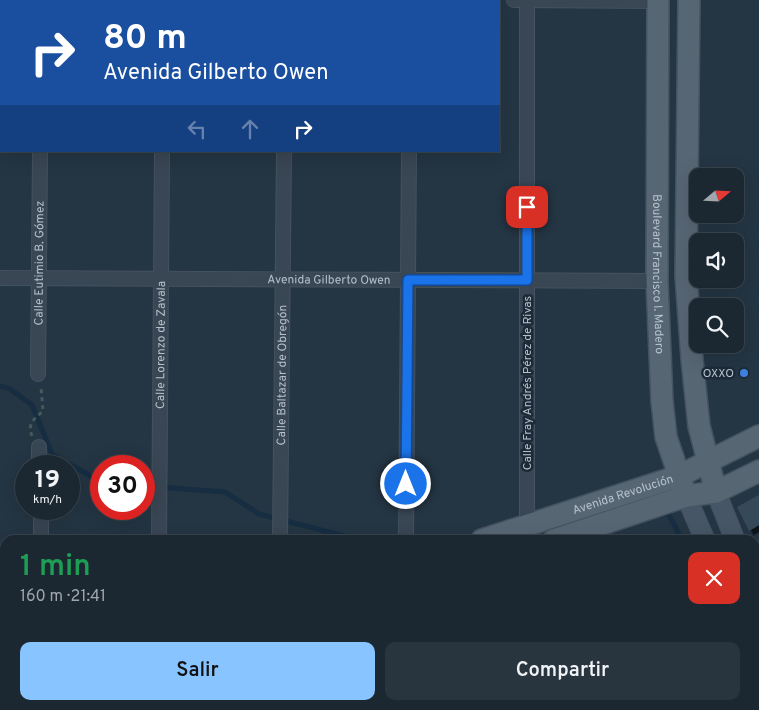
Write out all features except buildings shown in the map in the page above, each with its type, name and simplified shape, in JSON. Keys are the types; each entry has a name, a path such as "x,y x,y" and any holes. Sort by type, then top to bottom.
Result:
{"main road":[{"name":"Boulevard Francisco I. Madero","path":"658,0 657,281 663,410 666,437 686,496 703,535"},
{"path":"689,0 686,276 692,359 699,426 716,492 733,535"},
{"name":"Avenida Revolución","path":"498,535 679,476 759,436"},
{"name":"Avenida Revolución","path":"569,535 686,496 716,492 759,471"}],"street":[{"path":"514,0 658,0"},
{"name":"Calle Fray Andrés Pérez de Rivas","path":"527,526 528,0"},
{"name":"Calle Eutimio B. Gómez","path":"38,374 40,152"},
{"name":"Calle Lorenzo de Zavala","path":"159,535 162,152"},
{"name":"Calle Baltazar de Obregón","path":"280,535 284,152"},
{"path":"406,535 409,152"},
{"name":"Avenida Gilberto Owen","path":"0,278 657,281"},
{"path":"39,447 39,455"},
{"path":"41,520 42,535"}],"path":[{"path":"30,423 43,411 38,374"}],"waterway":[{"path":"0,386 10,389 32,405 52,454 90,476"},
{"path":"155,487 225,492 259,514 341,535"},
{"path":"662,515 668,513 679,535"}],"place":[{"name":"OXXO","path":"744,373"}],"route":[{"path":"406,484 408,280 527,280 527,207"}]}
